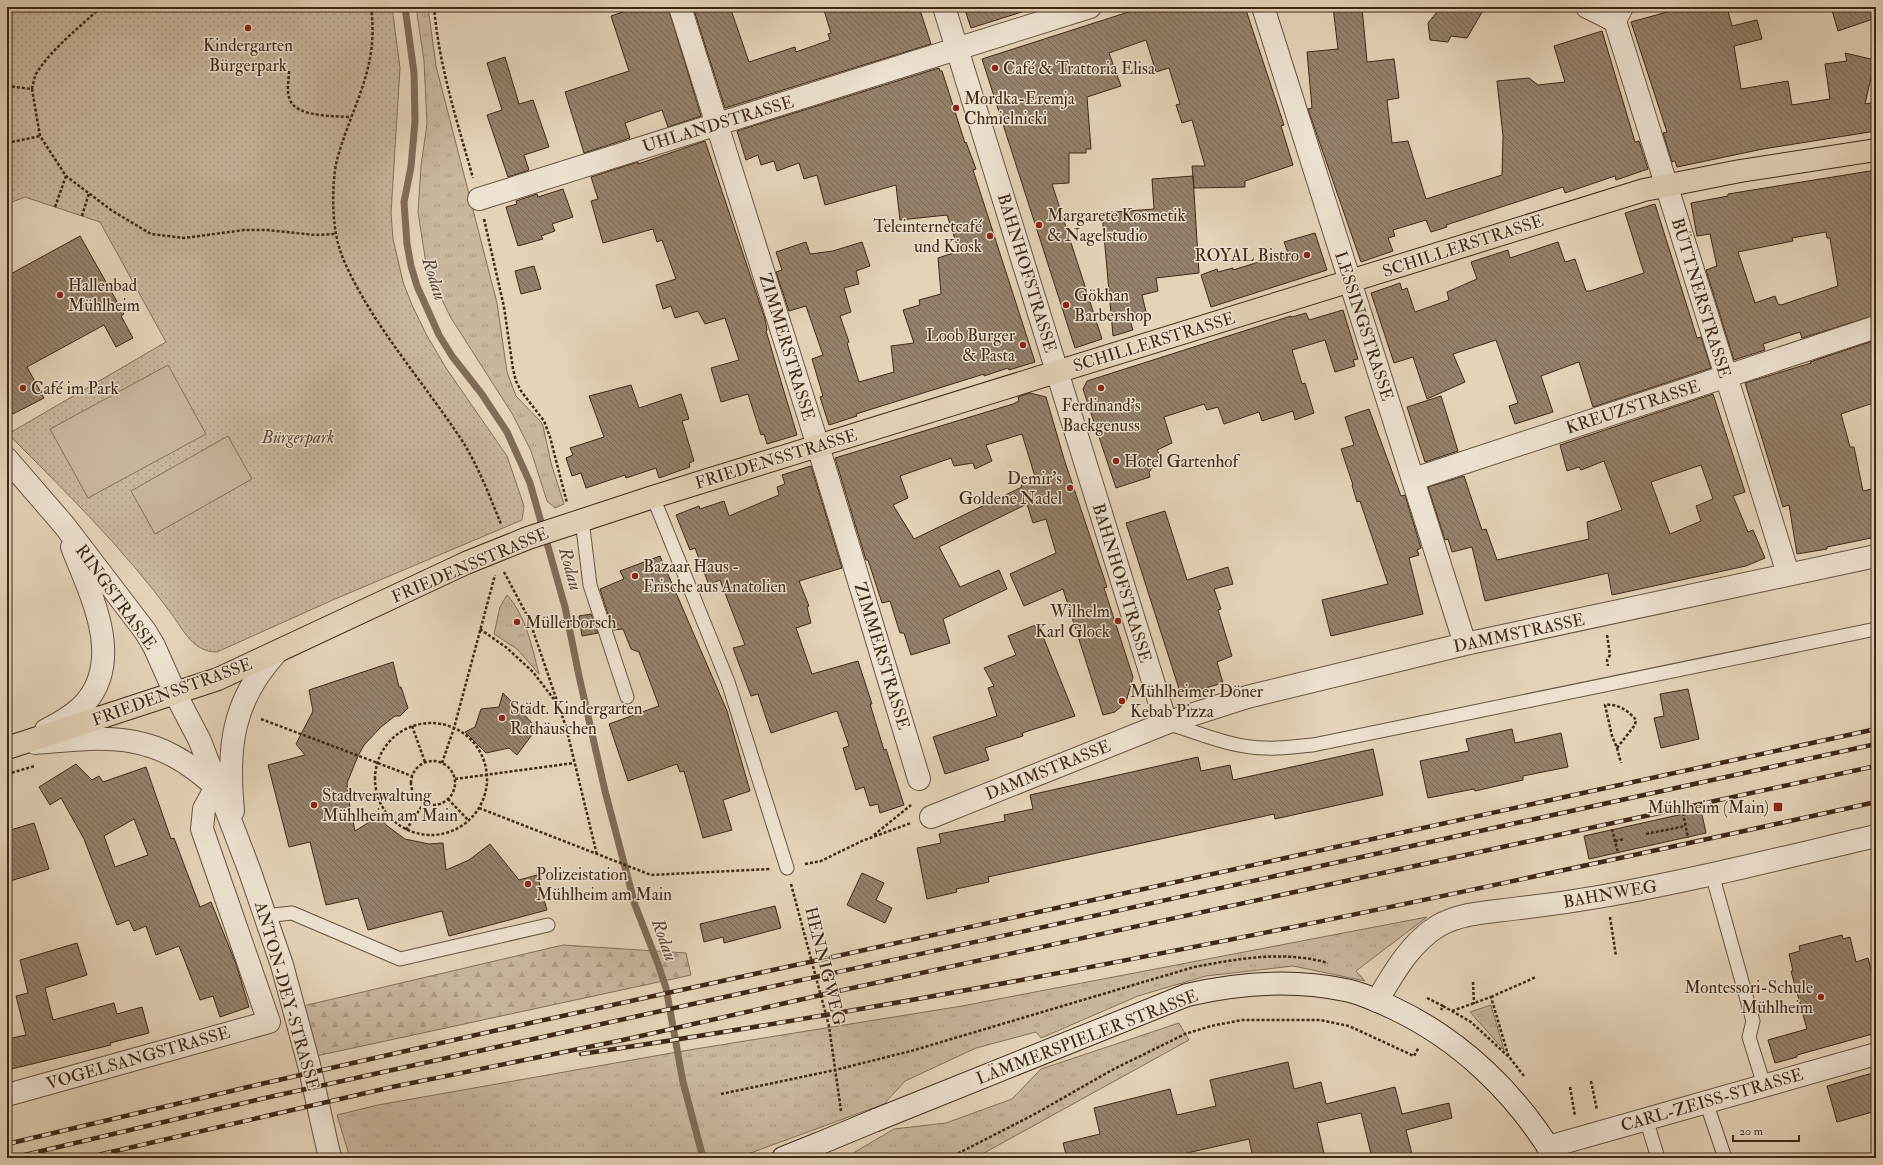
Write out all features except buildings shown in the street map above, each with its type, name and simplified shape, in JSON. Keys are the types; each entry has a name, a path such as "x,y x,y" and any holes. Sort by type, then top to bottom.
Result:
{"main road":[{"name":"SCHILLERSTRASSE","path":"1058,372 1596,204 1666,185 1740,171 1876,150"},
{"name":"FRIEDENSSTRASSE","path":"7,748 225,676 415,586 528,538 653,497 1058,372"}],"street":[{"name":"ZIMMERSTRASSE","path":"680,7 818,446 919,779"},
{"name":"BAHNHOFSTRASSE","path":"944,7 1166,723"},
{"name":"UHLANDSTRASSE","path":"478,199 1090,7"},
{"name":"LESSINGSTRASSE","path":"1264,7 1465,644"},
{"path":"1587,7 1618,14"},
{"name":"BÜTTNERSTRASSE","path":"1618,14 1666,185 1788,574"},
{"name":"KREUZSTRASSE","path":"1414,480 1876,327"},
{"name":"RINGSTRASSE","path":"7,459 64,525 144,631 154,646 175,693"},
{"name":"RINGSTRASSE","path":"7,748 71,716 86,702 97,684 101,673 103,654 98,619 64,525"},
{"name":"DAMMSTRASSE","path":"931,817 1166,723 1209,708 1301,682 1465,644 1876,556"},
{"name":"ANTON-DEY-STRASSE","path":"235,836 230,787 231,752 234,726 250,687 261,669 276,653"},
{"name":"ANTON-DEY-STRASSE","path":"175,693 200,741 282,965 309,1065 330,1158"},
{"name":"FRIEDENSSTRASSE","path":"7,748 72,740 108,738 129,740 156,748 173,756 201,773 216,787"},
{"name":"VOGELSANGSTRASSE","path":"7,1095 271,1027 202,829 204,809 216,787"},
{"name":"BAHNWEG","path":"1377,1001 1417,942 1426,934 1448,921 1480,913 1606,896 1712,874 1876,836"},
{"name":"LÄMMERSPIELER STRASSE","path":"782,1158 1101,1030 1168,1001 1192,994 1257,983 1314,985 1347,990 1406,1014 1431,1028 1455,1045 1503,1088 1552,1152"},
{"name":"CARL-ZEISS-STRASSE","path":"1552,1152 1579,1138 1876,1054"}],"lane":[{"path":"653,497 728,682 787,868"},
{"path":"573,523 590,585 627,697"},
{"path":"1166,723 1214,739 1250,747 1266,748 1313,745 1876,629"},
{"path":"1712,874 1753,1021 1749,1037 1764,1086"},
{"path":"264,916 292,913 400,959 548,925"},
{"path":"1706,1102 1725,1158"},
{"path":"1646,1119 1658,1158"}],"path":[{"path":"101,7 63,43 44,64 36,75 32,89 40,136 66,176 111,210 151,234 184,238 244,230 267,230 315,235 336,234"},
{"path":"371,7 373,31 369,67 338,157 334,180 336,234 344,262 357,288 379,324 463,443 480,474 512,589 529,619 566,727 597,855"},
{"path":"434,7 436,31 445,77 478,199 504,307 516,381 544,422 550,437 573,523"},
{"path":"289,71 288,92 290,101 294,107 306,112 351,118"},
{"path":"7,86 32,89"},
{"path":"7,143 40,136"},
{"path":"54,207 66,176"},
{"path":"82,216 89,194"},
{"path":"442,763 454,728 502,549"},
{"path":"480,629 507,648 528,667 558,704"},
{"path":"1608,640 1610,655"},
{"path":"1617,748 1635,725 1636,720 1633,716 1614,704 1605,705 1612,736 1621,763"},
{"path":"267,722 412,776"},
{"path":"423,724 440,724 454,728 466,735 476,746 482,757 487,775 486,788 479,808 469,821 459,828 446,833 432,836 421,835 406,830 396,824 381,806 375,786 377,763 382,752 389,741 402,730 412,726 423,724"},
{"path":"412,726 426,762"},
{"path":"426,762 442,763 452,772 455,779 453,793 448,799 433,805 424,803 413,794 411,786 412,776 416,769 426,762"},
{"path":"455,779 574,763"},
{"path":"871,837 914,803 919,779"},
{"path":"448,799 469,821"},
{"path":"406,830 424,803"},
{"path":"479,808 651,875 787,868 821,861 871,837 931,817"},
{"path":"1683,813 1688,838"},
{"path":"1646,834 1685,826"},
{"path":"1612,829 1618,853"},
{"path":"1615,841 1624,839"},
{"name":"HENNIGWEG","path":"720,1094 835,1070 829,1026 787,868"},
{"path":"1609,911 1616,956"},
{"path":"1452,1011 1474,1004 1536,977"},
{"path":"1473,982 1474,1004"},
{"path":"1491,997 1510,1058"},
{"path":"949,1158 1033,1115 1112,1070 1185,1034 1211,1026 1242,1020 1320,1020 1348,1026 1414,1056 1431,1028"},
{"path":"1590,1081 1602,1132"},
{"path":"1570,1087 1579,1138"}],"green space":[{"name":"Bürgerpark","path":"7,7 392,7 400,68 391,213 393,239 403,282 426,334 446,368 507,456 524,506 522,520 335,599 217,652 209,651 195,644 185,633 153,589 113,543 8,434 166,342 100,222 25,197 7,204"},
{"path":"416,7 428,7 436,66 497,303 507,372 516,396 543,426 551,463 564,504 555,508 547,501 531,451 513,415 451,318 427,270 418,212 421,166 427,124 424,61"},
{"path":"168,365 206,434 88,498 50,429"},
{"path":"228,436 252,479 155,534 131,491"},
{"path":"507,595 514,603 524,622 539,674 517,649 494,634 500,607"},
{"path":"1427,917 1356,971 1365,981 1293,966 1206,976 1138,996 1041,1038 1036,1032 976,1048 905,1081 884,1104 737,1158 350,1158 337,1115 378,1105 683,1051 962,1006"},
{"path":"563,945 686,953 691,975 316,1056 303,1006"},
{"path":"1491,1005 1504,1050 1470,1012"},
{"path":"1179,1023 1189,1040 975,1158 856,1158 855,1152 894,1129 946,1123 1012,1099 1041,1069"}],"waterway":[{"name":"Rodau","path":"405,7 414,73 415,121 411,167 404,202 407,244 411,266 417,286 439,335 452,356 481,393 507,432 530,483 565,607 605,791 635,905 666,988 683,1082 703,1158"}],"railway":[{"path":"7,1144 489,1032 1876,729"},
{"path":"12,1158 265,1098 1876,744"},
{"path":"85,1158 392,1087 623,1040 843,990 1876,766"},
{"path":"581,1054 744,1029 906,1001 1230,940 1392,907 1876,802"}],"place":[{"name":"Kindergarten Bürgerpark","path":"248,28"},
{"name":"Café & Trattoria Elisa","path":"995,68"},
{"name":"Mordka-Eremja Chmielnicki","path":"956,108"},
{"name":"Margarete Kosmetik & Nagelstudio","path":"1039,225"},
{"name":"Teleinternetcafé und Kiosk","path":"990,236"},
{"name":"ROYAL Bistro","path":"1307,255"},
{"name":"Hallenbad Mühlheim","path":"60,295"},
{"name":"Gökhan Barbershop","path":"1066,305"},
{"name":"Loob Burger & Pasta","path":"1023,345"},
{"name":"Café im Park","path":"23,388"},
{"name":"Ferdinand's Backgenuss","path":"1101,388"},
{"name":"Hotel Gartenhof","path":"1116,461"},
{"name":"Demir's Goldene Nadel","path":"1070,488"},
{"name":"Bazaar Haus - Frische aus Anatolien","path":"635,576"},
{"name":"Wilhelm Karl Glock","path":"1118,621"},
{"name":"Müllerborsch","path":"517,622"},
{"name":"Mühlheimer Döner Kebab Pizza","path":"1122,701"},
{"name":"Städt. Kindergarten Rathäuschen","path":"502,718"},
{"name":"Stadtverwaltung Mühlheim am Main","path":"314,805"},
{"name":"Mühlheim (Main)","path":"1778,807"},
{"name":"Polizeistation Mühlheim am Main","path":"528,884"},
{"name":"Montessori-Schule Mühlheim","path":"1821,997"}]}
